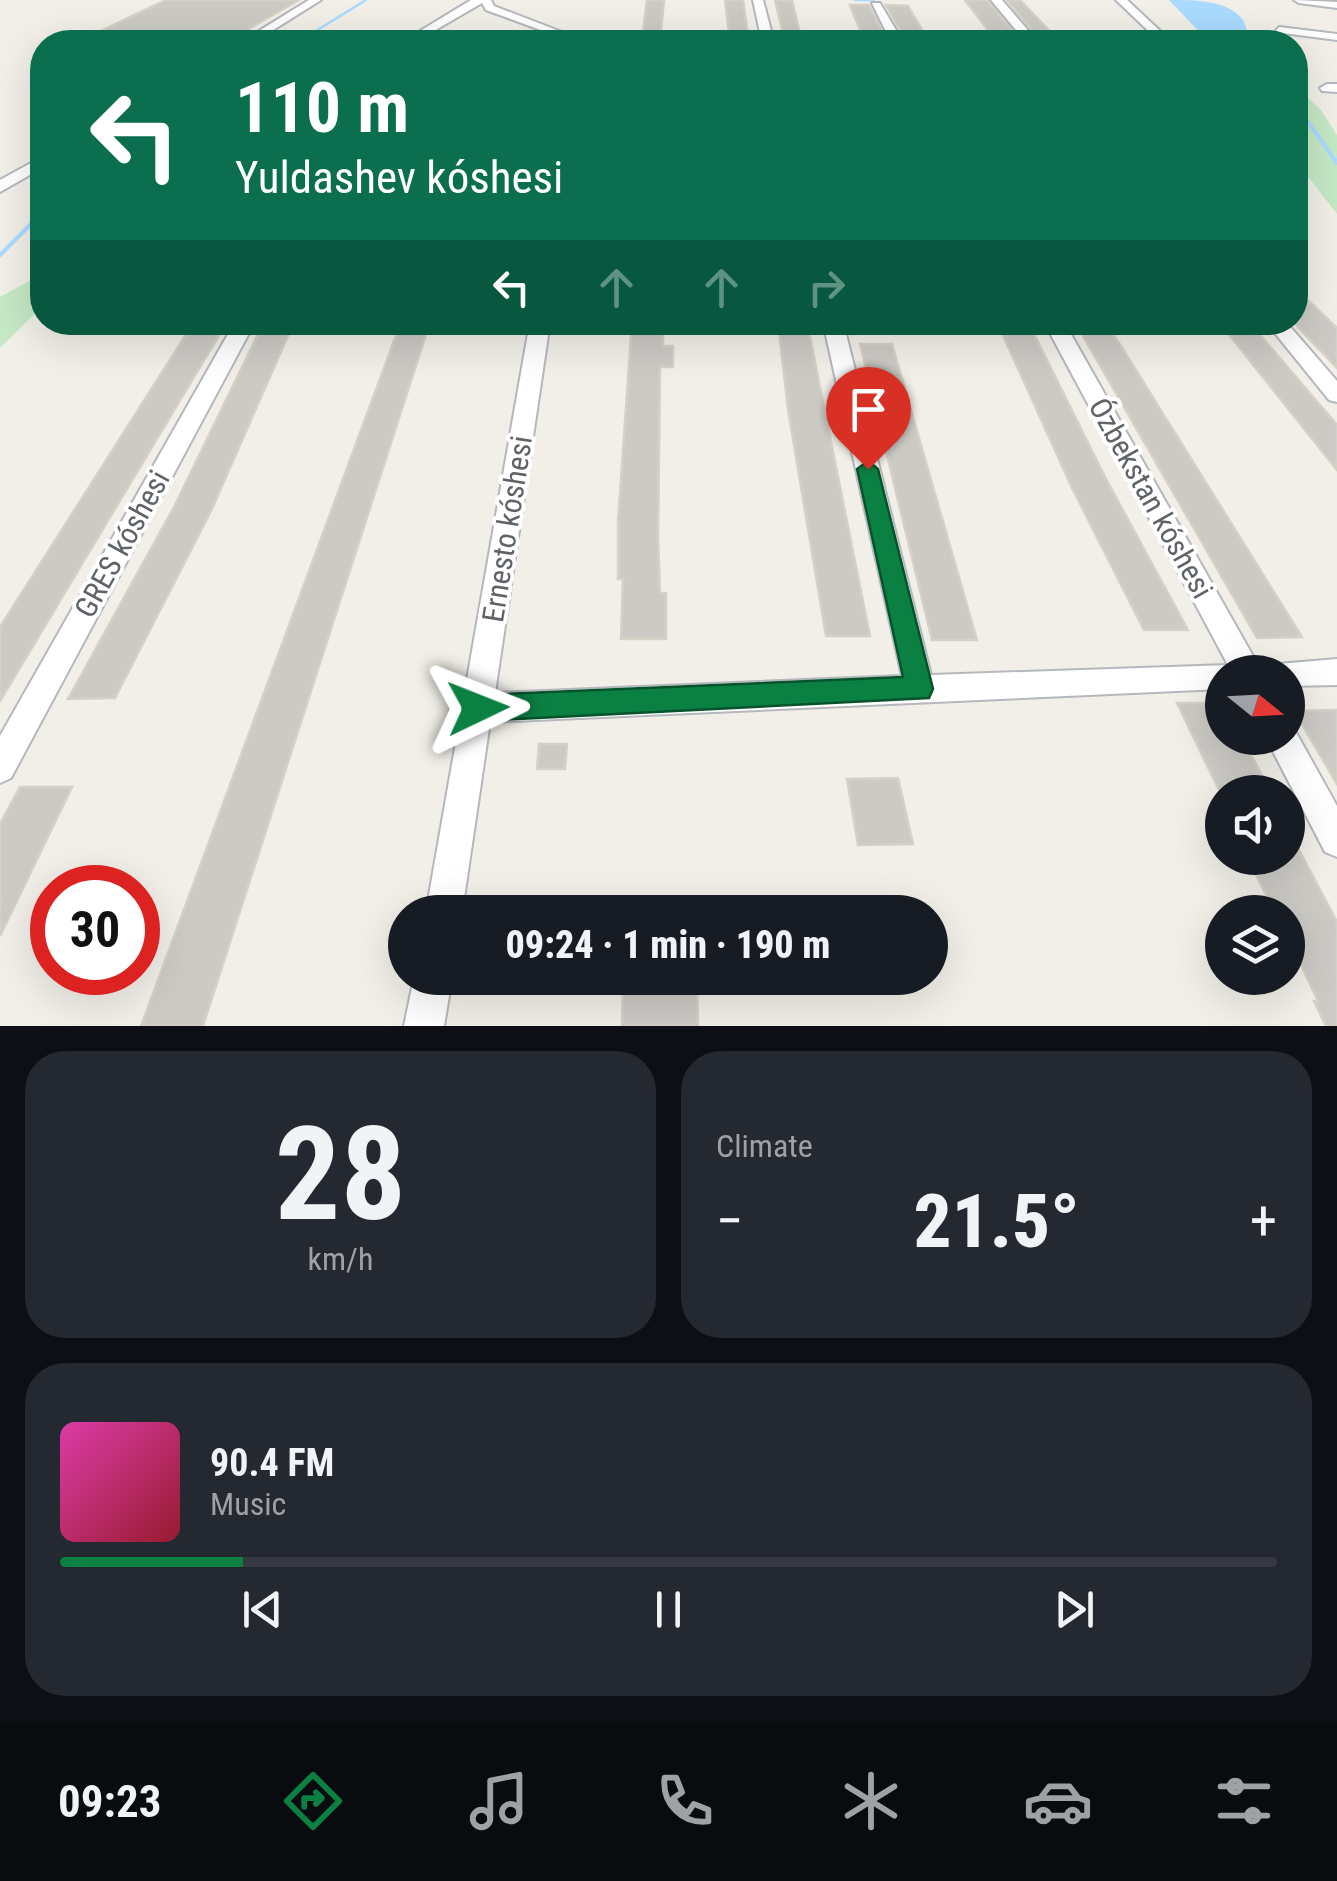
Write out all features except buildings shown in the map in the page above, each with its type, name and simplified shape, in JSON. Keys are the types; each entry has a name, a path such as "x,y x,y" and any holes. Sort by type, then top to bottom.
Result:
{"street":[{"path":"267,30 316,0"},
{"path":"429,30 482,0 490,8 550,30"},
{"path":"758,0 765,30"},
{"path":"996,0 1022,30"},
{"path":"1122,0 1153,30"},
{"path":"1299,0 1337,5"},
{"path":"876,6 890,30"},
{"path":"1308,34 1337,38"},
{"path":"0,187 30,169"},
{"name":"GRES kóshesi","path":"0,767 238,335"},
{"name":"Ernesto kóshesi","path":"447,895 538,335"},
{"path":"836,335 920,689"},
{"name":"Ózbekstan kóshesi","path":"1061,335 1239,655"},
{"path":"1285,335 1337,395"},
{"path":"1305,673 1337,672"},
{"path":"478,708 1205,677"},
{"path":"1291,755 1337,840"},
{"path":"424,1026 430,995"}],"green space":[{"path":"1308,98 1337,135 1337,214 1308,177"},
{"path":"30,281 30,319 0,348 0,297"}],"water":[{"path":"1169,0 1210,2 1229,8 1243,20 1246,30 1198,30"}],"waterway":[{"path":"317,30 366,0"},
{"path":"855,0 874,0"},
{"path":"1308,122 1337,163"},
{"path":"0,255 30,225"}],"route":[{"path":"478,708 920,689 868,469"}]}
